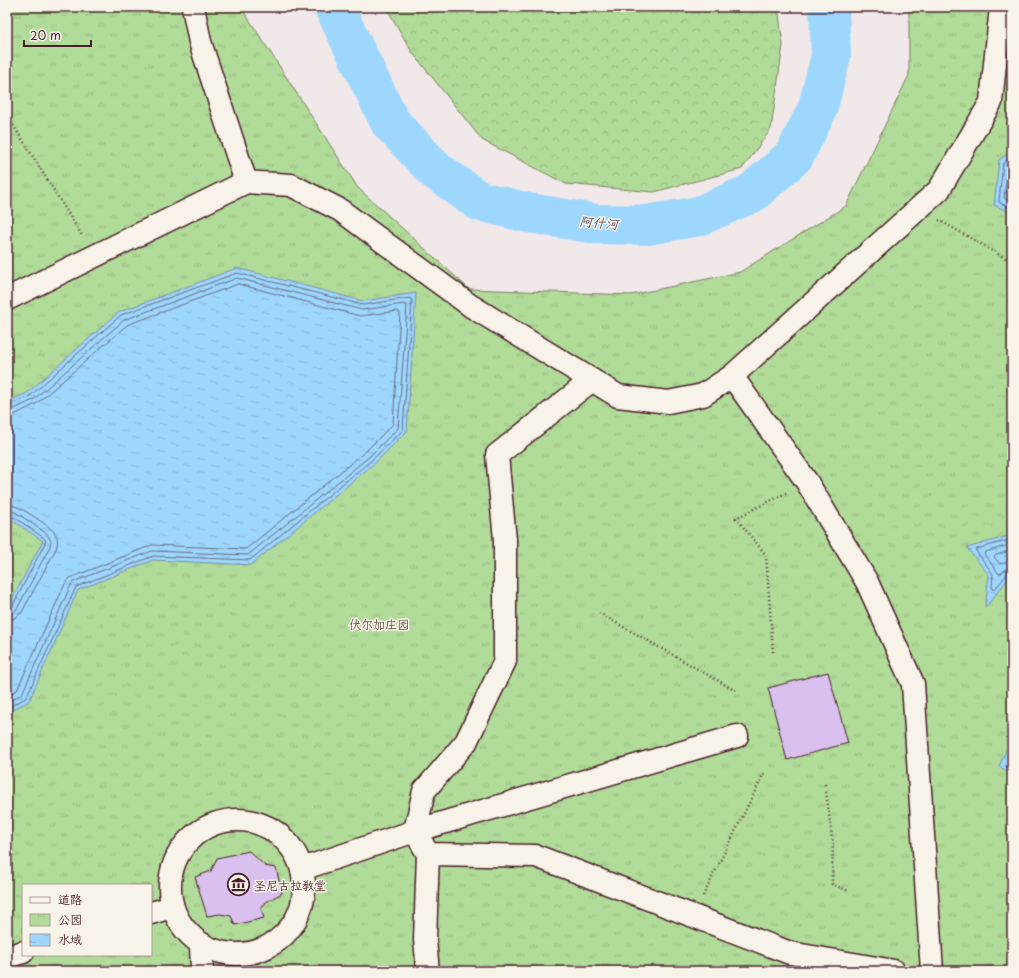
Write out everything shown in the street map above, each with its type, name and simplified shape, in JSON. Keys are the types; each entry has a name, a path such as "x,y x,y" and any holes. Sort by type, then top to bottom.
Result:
{"lane":[{"path":"193,7 200,42 246,182"},
{"path":"7,299 246,182 291,185 340,210 471,306 618,396 668,402 704,395 732,376 939,190 991,102 1001,7"},
{"path":"732,376 807,482 867,582 913,684 932,971"},
{"path":"428,971 425,940 428,854 415,831 424,791 466,742 505,661 505,540 497,455 592,380"},
{"path":"302,869 415,831 737,736"},
{"path":"239,820 260,824 278,834 293,849 302,869 304,892 298,914 286,933 267,947 245,953 222,953 201,944 189,934 179,922 172,907 169,886 173,865 176,859 183,846 198,831 217,822 239,820"},
{"path":"428,854 536,856 790,953 894,971"},
{"path":"152,913 172,907"},
{"path":"201,944 202,971"},
{"path":"7,957 22,952"}],"path":[{"path":"7,115 95,256"},
{"path":"919,208 1012,262"},
{"path":"773,652 766,555 736,518 807,482"},
{"path":"599,613 738,692"},
{"path":"693,916 764,773"},
{"path":"825,784 833,844 832,884 849,891"}],"green space":[{"name":"伏尔加庄园","path":"7,7 241,7 358,188 469,289 631,295 740,272 846,206 909,75 909,7 1012,7 1012,971 7,971"},
{"path":"386,7 778,7 783,45 771,129 742,169 654,192 566,184 482,140 412,52"}],"water":[{"path":"1012,151 1012,213 994,205 999,160"},
{"path":"237,268 363,301 416,293 407,431 376,462 251,565 153,560 78,590 29,701 7,713 7,608 43,541 12,520 7,522 7,402 27,393 119,312"},
{"path":"1012,535 1012,574 985,608 989,575 967,548"},
{"path":"1012,737 1012,775 999,766"}],"building":[{"path":"828,672 848,743 787,760 768,688"},
{"name":"圣尼古拉教堂","path":"249,851 265,866 276,868 282,893 266,902 261,909 264,918 235,925 231,916 220,914 207,916 195,877 211,871 217,858"}],"waterway":[{"name":"阿什河","path":"334,7 390,122 435,170 479,201 529,213 596,224 647,225 699,216 752,193 794,156 817,110 831,56 829,7"}],"place":[{"name":"圣尼古拉教堂","path":"239,885"}]}
